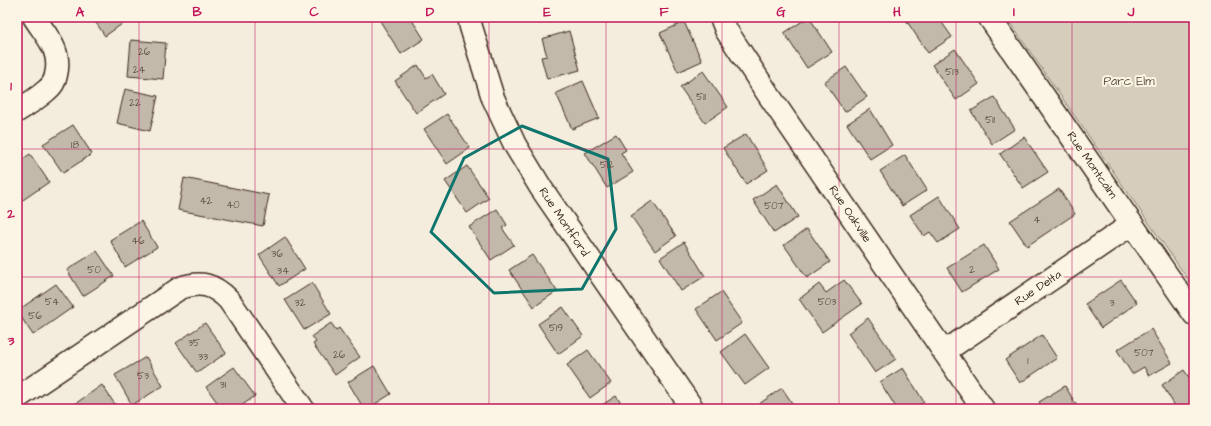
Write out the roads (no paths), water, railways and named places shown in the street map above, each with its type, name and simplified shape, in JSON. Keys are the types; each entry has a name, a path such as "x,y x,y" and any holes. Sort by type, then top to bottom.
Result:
{"street":[{"path":"17,111 48,90 55,81 58,69 58,57 54,48 34,17"},
{"name":"Rue Montford","path":"469,17 493,98 515,145 541,188 693,409"},
{"name":"Rue Oakville","path":"721,17 726,30 768,94 983,409"},
{"name":"Rue Montcalm","path":"989,17 1194,314"},
{"name":"Rue Delta","path":"944,352 1132,224"},
{"path":"17,398 180,288 191,284 207,285 219,290 229,300 303,409"}],"park label":[{"name":"Parc Elm","path":"1129,81"}]}
